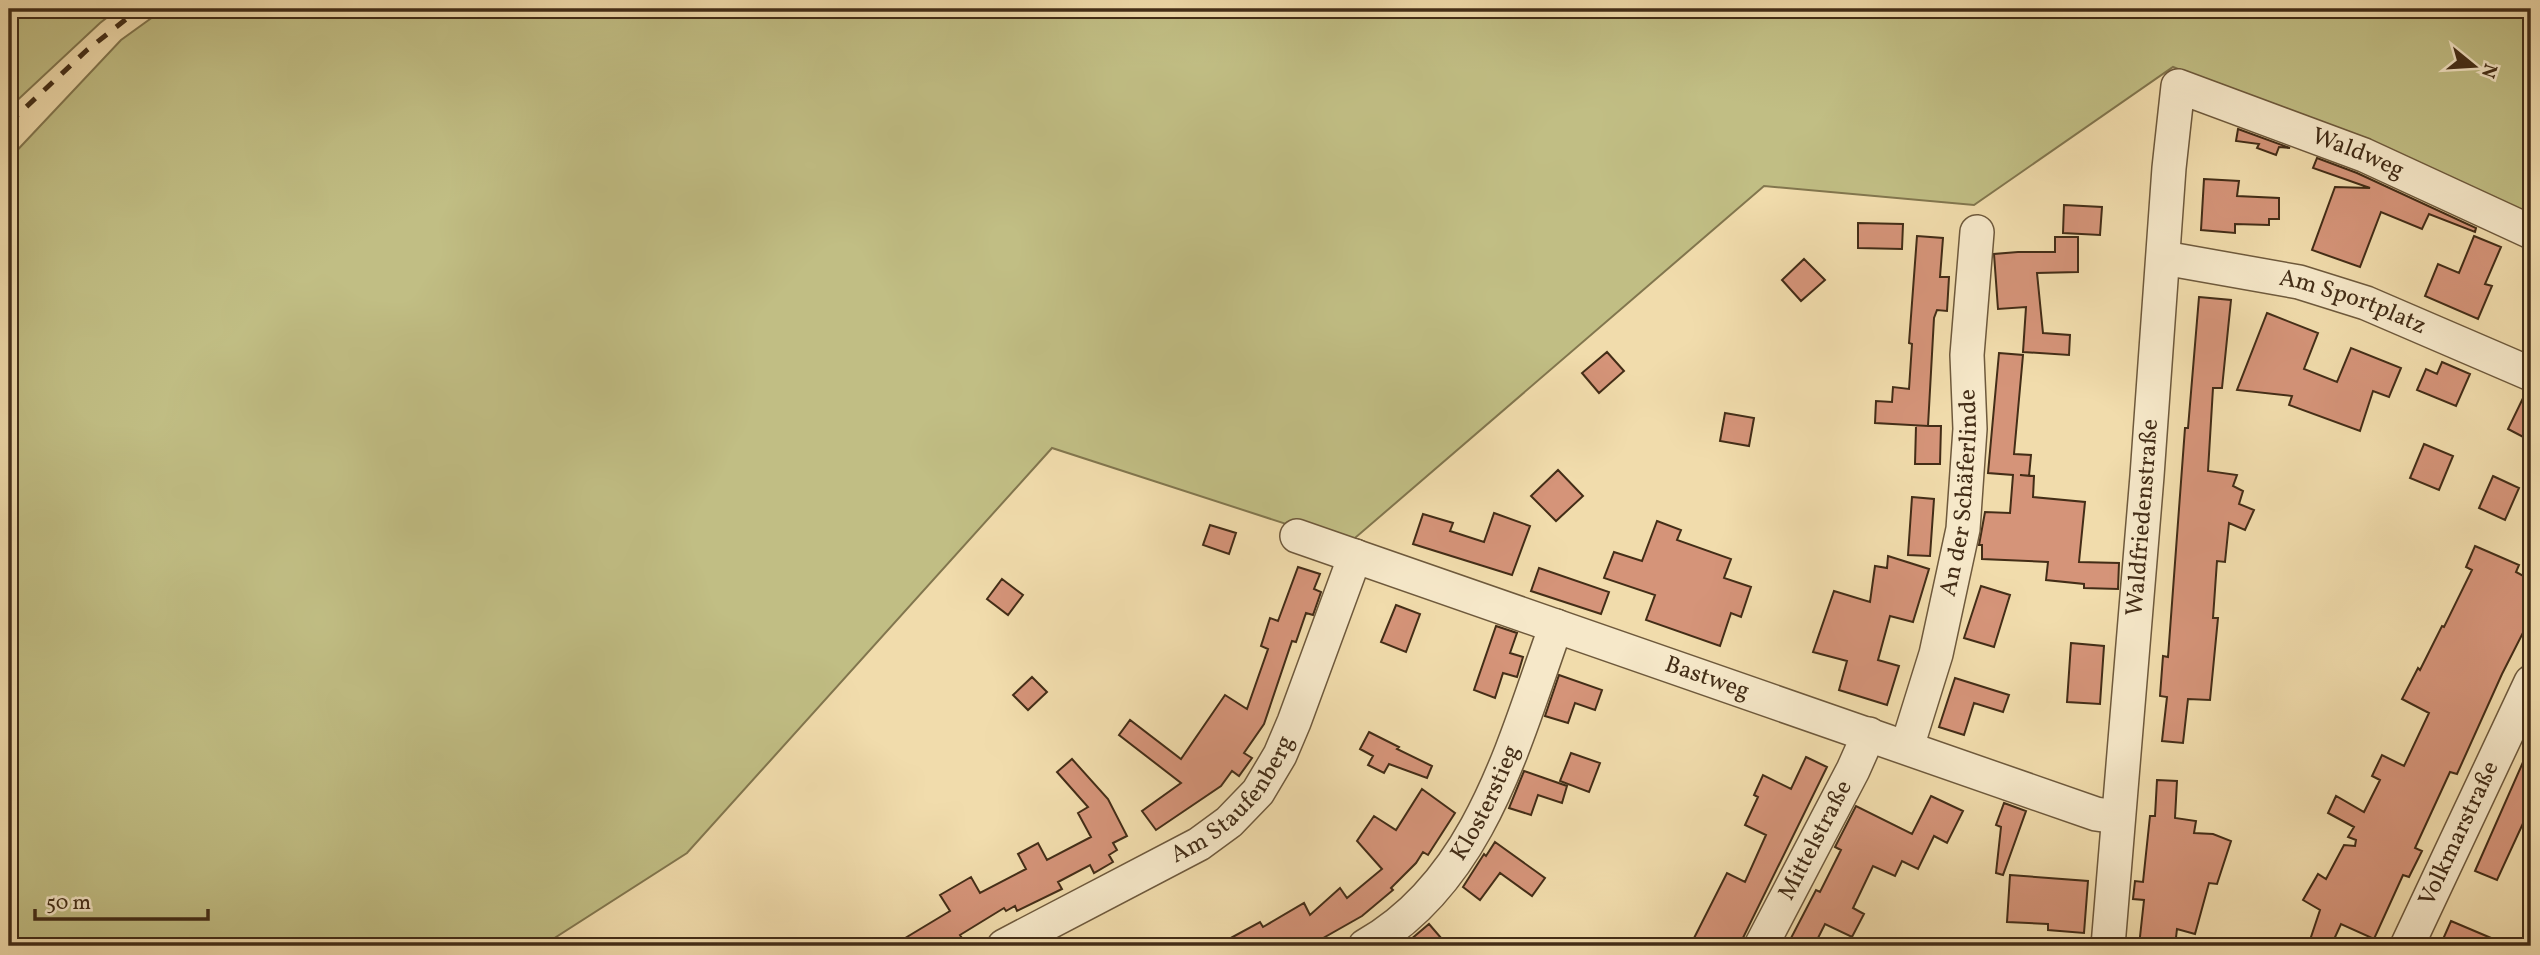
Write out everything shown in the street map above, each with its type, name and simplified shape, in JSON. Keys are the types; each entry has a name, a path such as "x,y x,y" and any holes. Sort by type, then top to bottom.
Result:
{"street":[{"name":"Waldweg","path":"2179,86 2364,155 2531,232"},
{"name":"Waldfriedenstraße","path":"2108,946 2169,168 2179,86"},
{"name":"An der Schäferlinde","path":"1908,747 1936,654 1963,529 1970,429 1967,355 1977,232"},
{"name":"Am Sportplatz","path":"2164,258 2299,282 2366,303 2531,374"},
{"name":"Bastweg","path":"1297,536 2096,814 2117,817"},
{"name":"Am Staufenberg","path":"1004,946 1199,844 1229,822 1258,792 1280,755 1294,722 1355,556"},
{"name":"Klosterstieg","path":"1365,946 1415,910 1443,878 1469,841 1488,808 1556,626"},
{"name":"Volkmarstraße","path":"2407,946 2531,682"},
{"name":"Mittelstraße","path":"1761,946 1869,734"}],"shaded area":[{"path":"23,9 118,9 9,108 9,14"},
{"path":"164,9 2531,9 2531,227 2370,145 2173,67 1974,205 1764,186 1348,544 1052,448 687,853 542,946 9,946 9,159 121,40"}],"building":[{"path":"2238,129 2290,148 2279,147 2276,155 2257,148 2259,144 2236,141"},
{"path":"2317,158 2357,173 2476,228 2475,232 2429,214 2422,229 2381,212 2360,267 2312,250 2335,187 2370,188 2313,168"},
{"path":"2204,179 2239,181 2237,196 2279,198 2279,219 2269,219 2269,225 2235,224 2235,233 2201,230"},
{"path":"2064,205 2102,207 2100,235 2063,233"},
{"path":"1858,223 1903,224 1902,249 1858,248"},
{"path":"1917,236 1943,238 1940,277 1949,277 1947,311 1937,310 1934,318 1928,426 1875,423 1876,401 1892,402 1893,387 1909,389 1912,344 1909,343"},
{"path":"2474,236 2501,247 2485,284 2492,286 2478,319 2425,296 2438,264 2459,273"},
{"path":"2055,237 2078,237 2078,272 2037,273 2043,333 2070,335 2069,355 2023,352 2026,307 1998,309 1994,254 2055,252"},
{"path":"1804,259 1825,280 1801,301 1782,280"},
{"path":"2199,297 2231,300 2222,388 2213,388 2208,471 2237,475 2233,486 2243,491 2239,504 2254,510 2245,530 2229,523 2225,562 2217,561 2213,618 2218,618 2210,700 2188,699 2183,743 2162,741 2167,697 2160,696 2163,656 2168,657 2185,428 2188,428"},
{"path":"2267,313 2318,333 2304,369 2337,382 2351,348 2401,368 2389,397 2373,391 2360,431 2289,405 2292,396 2237,390"},
{"path":"1607,352 1624,371 1599,393 1582,373"},
{"path":"1999,353 2023,355 2014,454 2031,455 2029,476 2034,476 2033,497 2085,502 2079,562 2119,563 2118,589 2084,588 2084,584 2046,580 2048,562 1982,559 1982,545 1979,545 1985,512 2010,513 2013,475 1988,473"},
{"path":"2442,362 2470,374 2456,406 2417,390 2426,369 2437,374"},
{"path":"2526,392 2531,393 2531,441 2508,429"},
{"path":"1725,413 1754,418 1749,446 1720,441"},
{"path":"1916,426 1941,426 1940,464 1915,464"},
{"path":"2424,444 2453,456 2439,490 2410,478"},
{"path":"1558,470 1583,496 1556,521 1531,496"},
{"path":"2493,476 2519,488 2505,520 2479,508"},
{"path":"1912,497 1934,499 1930,556 1908,555"},
{"path":"1494,513 1530,526 1512,575 1413,544 1423,514 1453,523 1450,531 1484,542"},
{"path":"1657,521 1681,530 1677,540 1731,559 1724,578 1751,587 1741,617 1731,613 1720,646 1646,620 1655,595 1604,578 1614,552 1642,561"},
{"path":"1210,525 1236,533 1229,554 1203,545"},
{"path":"2475,546 2519,565 2516,572 2531,580 2531,617 2457,774 2450,772 2415,848 2422,851 2409,877 2403,875 2374,939 2341,924 2331,946 2308,946 2320,910 2303,900 2318,874 2326,879 2344,845 2355,846 2356,840 2348,837 2354,827 2328,813 2336,796 2364,812 2380,780 2372,776 2382,755 2404,766 2429,713 2402,699 2442,626 2444,627 2472,570 2466,567"},
{"path":"1888,556 1929,569 1913,622 1890,616 1878,660 1899,666 1887,705 1839,690 1847,661 1813,652 1834,591 1870,602 1875,566 1887,568"},
{"path":"1298,567 1320,574 1314,589 1321,592 1313,615 1306,613 1296,642 1292,641 1264,724 1244,753 1252,758 1239,776 1232,771 1221,786 1156,830 1142,811 1181,783 1119,735 1130,720 1181,759 1225,695 1247,709 1268,649 1261,646 1270,618 1278,621"},
{"path":"1539,568 1609,592 1601,614 1531,591"},
{"path":"1002,579 1023,595 1008,615 987,599"},
{"path":"1981,586 2010,595 1994,647 1964,638"},
{"path":"1396,605 1420,614 1406,652 1381,642"},
{"path":"1496,626 1517,633 1510,653 1523,657 1517,677 1503,673 1495,698 1474,690"},
{"path":"2071,643 2104,646 2100,704 2067,702"},
{"path":"1559,675 1602,690 1595,710 1575,703 1568,723 1545,716"},
{"path":"1032,677 1047,692 1028,710 1013,695"},
{"path":"1955,678 2009,695 2003,712 1974,703 1964,735 1939,727"},
{"path":"1369,732 1432,766 1427,778 1389,764 1384,773 1368,765 1373,756 1360,749"},
{"path":"2531,744 2531,806 2497,880 2475,871"},
{"path":"1571,753 1600,763 1589,792 1560,781"},
{"path":"1806,757 1827,767 1739,946 1690,946 1727,873 1745,882 1766,835 1745,825 1758,797 1754,795 1763,775 1791,789"},
{"path":"1072,759 1108,799 1127,836 1113,843 1117,850 1109,855 1113,862 1094,873 1090,865 1058,882 1062,889 1017,911 1015,906 1006,911 1004,908 960,935 967,946 892,946 950,911 940,895 971,877 980,893 1026,869 1018,854 1038,843 1047,860 1091,837 1078,813 1088,807 1057,772"},
{"path":"1524,771 1567,786 1562,803 1538,795 1531,815 1509,808"},
{"path":"2157,780 2177,781 2175,818 2196,821 2194,833 2213,834 2231,841 2217,884 2209,883 2195,934 2177,929 2175,946 2139,946 2144,900 2133,899 2135,881 2143,882 2150,816 2155,816"},
{"path":"1422,789 1455,813 1428,855 1423,852 1391,888 1393,890 1362,916 1309,946 1216,946 1260,922 1263,927 1304,903 1310,915 1340,888 1347,898 1382,869 1357,841 1374,816 1396,830"},
{"path":"1931,796 1963,811 1947,843 1934,836 1918,869 1902,861 1895,876 1873,866 1853,908 1864,914 1852,937 1825,924 1814,946 1803,946 1790,940 1816,890 1820,892 1841,850 1835,847 1856,806 1912,834"},
{"path":"2004,803 2026,811 2003,875 1996,873 2001,827 1996,825"},
{"path":"1495,842 1545,878 1532,896 1500,873 1480,900 1463,887"},
{"path":"2010,875 2088,881 2084,933 2048,930 2048,924 2007,922"},
{"path":"2451,921 2510,946 2440,946"},
{"path":"1429,924 1448,946 1403,946"}],"railway":[{"path":"9,123 87,50 139,9"}]}
